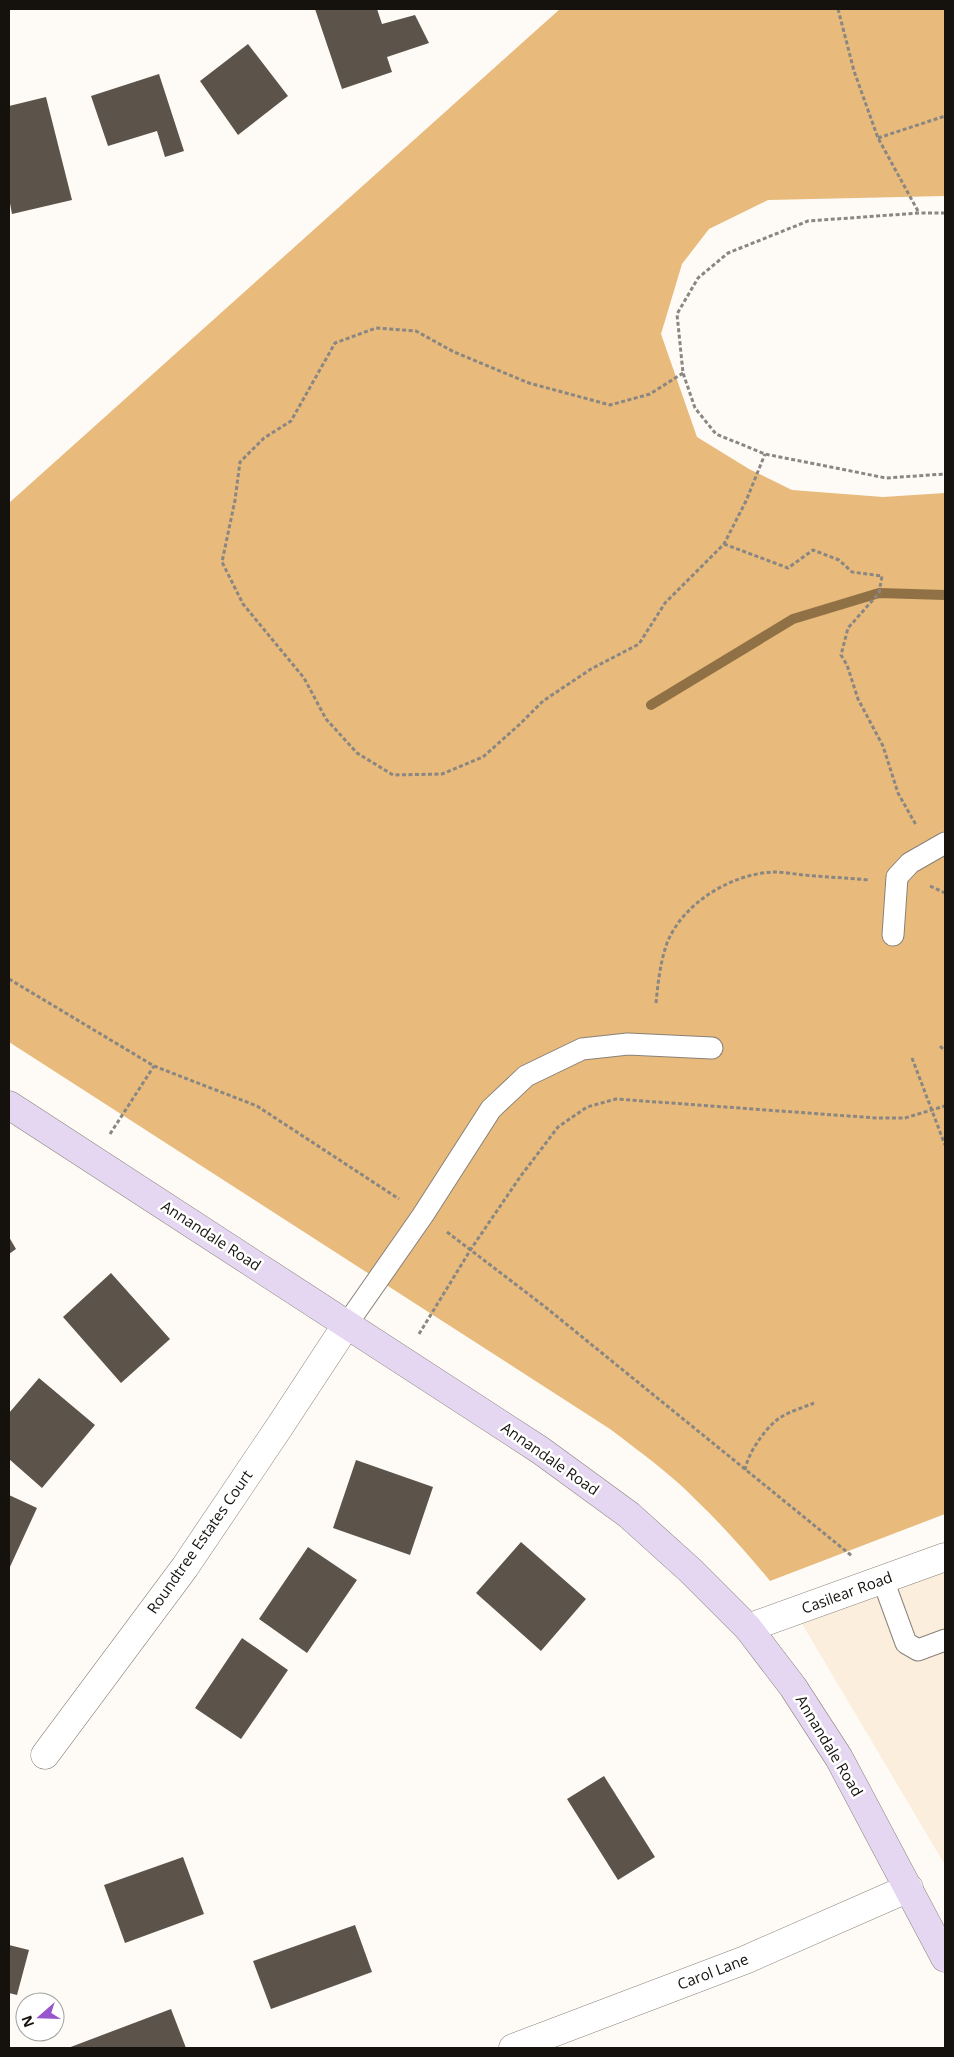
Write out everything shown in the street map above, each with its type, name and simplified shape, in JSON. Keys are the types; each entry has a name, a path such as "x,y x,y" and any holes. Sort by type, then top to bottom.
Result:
{"main road":[{"name":"Annandale Road","path":"9,1105 540,1450 628,1515 691,1571 748,1628 793,1687 839,1758 945,1958"}],"street":[{"name":"Roundtree Estates Court","path":"45,1756 185,1567 347,1324"},
{"name":"Casilear Road","path":"748,1628 945,1557"},
{"name":"Carol Lane","path":"513,2048 745,1960 909,1888"}],"lane":[{"path":"892,935 898,877 910,863 945,843"},
{"path":"347,1324 423,1215 491,1109 526,1076 582,1049 628,1044 712,1048"},
{"path":"882,1580 906,1643 918,1650 945,1640"}],"path":[{"path":"838,9 854,71 878,138 919,213"},
{"path":"878,138 945,116"},
{"path":"945,213 919,213 808,221 728,253 698,278 677,314 683,372 694,408 716,434 765,454 886,478 945,474"},
{"path":"683,372 650,394 610,405 529,383 454,352 416,331 376,328 335,343 291,421 264,438 240,462 235,500 222,562 243,604 304,678 326,719 357,753 393,774 442,774 483,757 520,724 542,701 591,669 639,644 665,603 724,544 746,501 765,454"},
{"path":"724,544 788,568 813,550 839,560 852,572 882,576 879,593 848,628 841,655 847,665 858,699 883,746 898,793 916,824 910,863"},
{"path":"656,1004 660,968 667,942 677,924 699,900 725,885 751,875 774,872 897,883 928,886 945,893"},
{"path":"9,979 154,1066 257,1106 423,1215 471,1249 544,1306 882,1580"},
{"path":"940,1046 945,1051"},
{"path":"912,1058 945,1145"},
{"path":"93,1160 154,1066"},
{"path":"403,1360 471,1249 520,1177 558,1127 586,1107 616,1099 876,1118 906,1118 932,1112 945,1106"},
{"path":"745,1470 747,1459 768,1430 779,1419 814,1403"}],"shaded area":[{"path":"560,9 945,9 945,196 768,200 709,229 682,264 661,334 697,437 749,469 792,490 883,497 945,493 945,1514 770,1581 744,1550 687,1491 610,1429 9,1042 9,503"},
{"path":"945,1570 945,1865 801,1622"}],"building":[{"path":"315,9 377,9 382,24 415,15 429,43 387,57 392,72 342,89"},
{"path":"248,44 288,96 238,135 200,81"},
{"path":"159,74 184,151 165,157 157,131 108,146 91,96"},
{"path":"46,97 72,200 12,214 9,198 9,106"},
{"path":"9,1237 16,1249 9,1254"},
{"path":"111,1273 170,1339 121,1383 63,1317"},
{"path":"39,1378 95,1425 42,1488 9,1459 9,1413"},
{"path":"356,1460 433,1487 410,1555 333,1528"},
{"path":"9,1495 37,1508 9,1569"},
{"path":"521,1542 586,1599 541,1651 476,1593"},
{"path":"308,1547 357,1580 307,1653 259,1619"},
{"path":"242,1638 288,1670 241,1739 195,1708"},
{"path":"604,1776 655,1857 618,1880 567,1799"},
{"path":"183,1857 204,1914 125,1943 104,1885"},
{"path":"355,1925 372,1972 271,2009 253,1961"},
{"path":"9,1945 29,1950 18,1992 15,1992 15,1994 9,1993"},
{"path":"171,2009 186,2048 68,2048"}],"waterway":[{"path":"651,705 793,619 879,593 945,595"}]}
